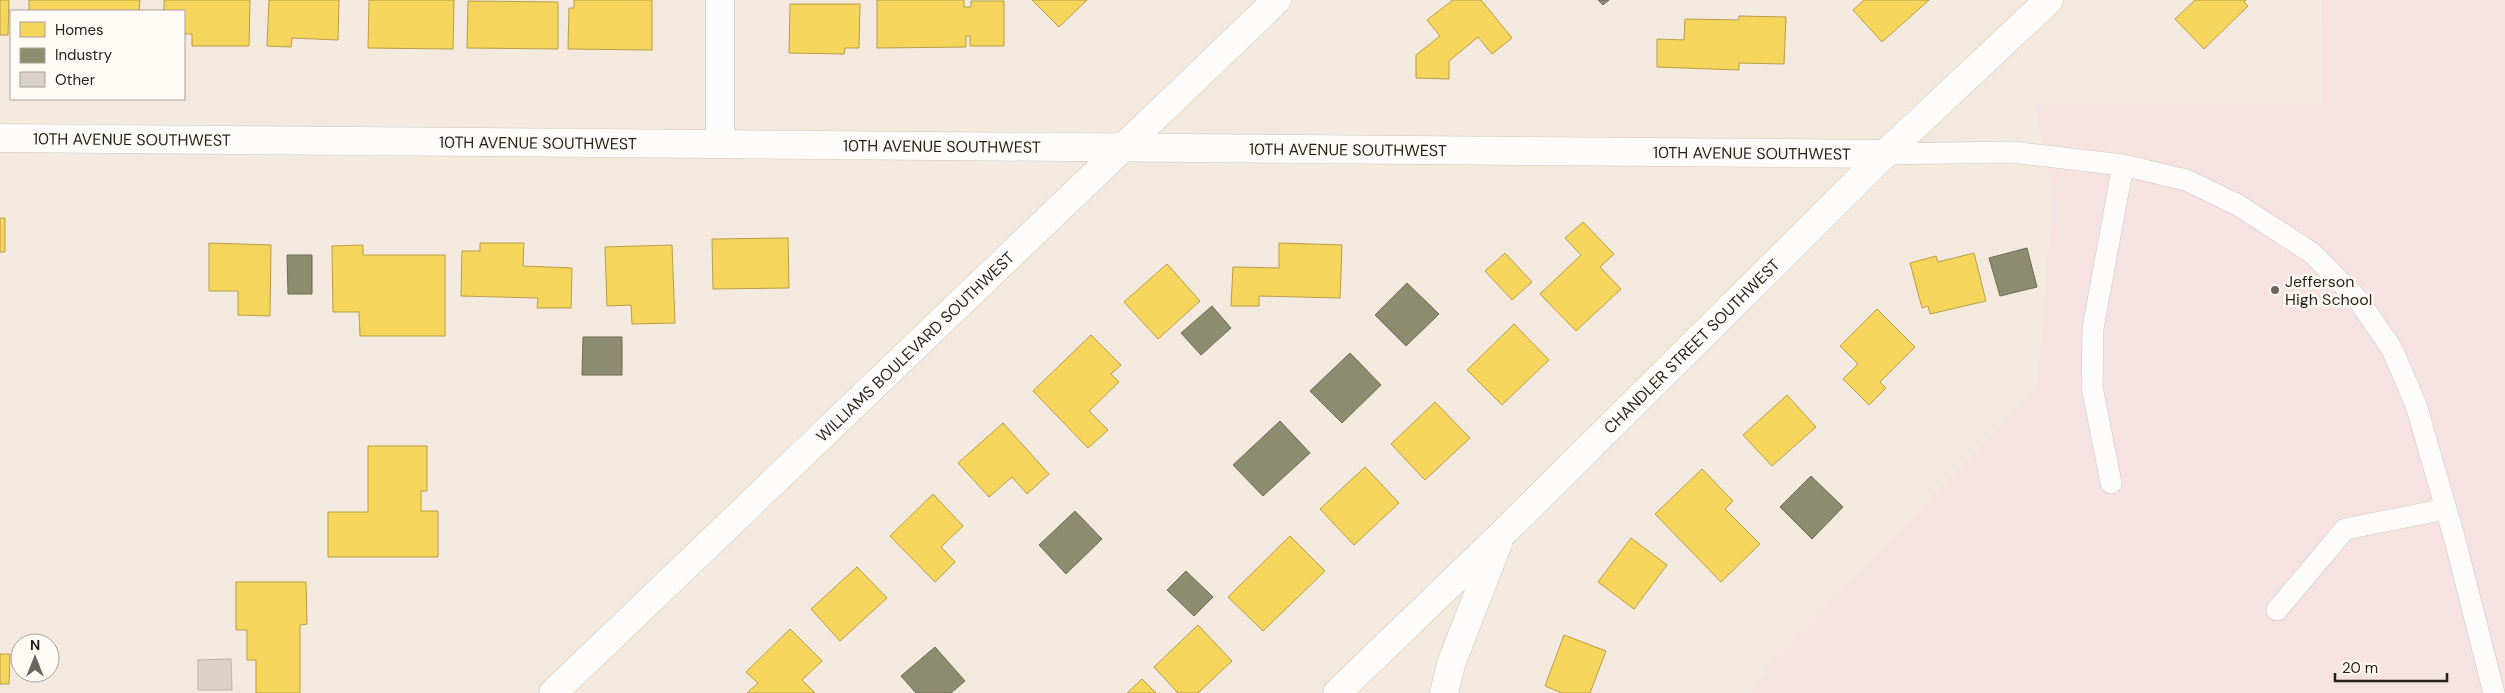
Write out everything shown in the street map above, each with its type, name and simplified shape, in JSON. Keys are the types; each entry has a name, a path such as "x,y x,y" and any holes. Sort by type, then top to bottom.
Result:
{"street":[{"path":"720,0 720,144"},
{"name":"WILLIAMS BOULEVARD SOUTHWEST","path":"553,693 1277,0"},
{"name":"CHANDLER STREET SOUTHWEST","path":"1337,693 1502,534 1885,154 2049,0"},
{"name":"10TH AVENUE SOUTHWEST","path":"0,138 1124,146 1885,154"},
{"path":"1444,693 1451,664 1502,534"}],"lane":[{"path":"1885,154 2012,152 2123,165 2186,180 2238,205 2312,253 2359,301 2392,349 2416,405 2446,509 2494,693"},
{"path":"2111,483 2092,387 2093,328 2123,165"},
{"path":"2277,610 2345,529 2446,509"}],"shaded area":[{"name":"Jefferson High School","path":"2321,0 2505,0 2505,693 1751,693 1775,658 2037,389 2053,191 2034,104 2322,104"}],"building: Homes":[{"path":"0,0 9,0 8,35 0,35"},
{"path":"29,0 140,0 139,10 29,10"},
{"path":"164,0 250,0 249,46 192,46 192,34 185,34 185,10 164,10"},
{"path":"269,0 339,0 338,40 292,38 291,47 267,46"},
{"path":"369,0 454,0 453,49 368,48"},
{"path":"574,0 652,0 652,50 568,49 569,8 574,8"},
{"path":"877,0 964,0 964,7 971,7 971,1 1004,1 1004,46 970,46 970,36 966,36 966,47 877,48"},
{"path":"1032,0 1087,0 1059,27"},
{"path":"1453,0 1481,0 1512,38 1492,54 1478,37 1449,61 1449,79 1416,78 1416,55 1440,36 1427,20"},
{"path":"1864,0 1929,0 1882,42 1853,10"},
{"path":"2195,0 2246,0 2244,2 2248,6 2204,49 2175,19"},
{"path":"468,1 558,2 558,49 467,48"},
{"path":"790,4 860,4 859,48 845,48 844,54 789,53"},
{"path":"1739,16 1786,17 1784,64 1739,63 1739,70 1657,67 1657,39 1684,40 1685,19 1739,20"},
{"path":"0,218 5,218 5,252 0,252"},
{"path":"1583,222 1614,254 1600,267 1621,289 1576,331 1540,294 1581,255 1565,238"},
{"path":"788,238 789,288 713,289 712,239"},
{"path":"209,243 271,245 270,316 238,315 238,291 209,291"},
{"path":"480,243 524,243 523,266 572,268 571,308 537,308 538,298 461,296 462,251 480,251"},
{"path":"1279,243 1342,245 1340,298 1259,296 1259,306 1231,306 1233,267 1279,268"},
{"path":"363,245 363,255 445,255 445,336 360,336 359,312 333,312 332,246"},
{"path":"672,245 675,323 632,324 631,305 607,306 605,247"},
{"path":"1505,253 1532,282 1512,300 1485,271"},
{"path":"1974,253 1986,301 1930,314 1928,306 1922,308 1910,263 1936,256 1938,262"},
{"path":"1167,264 1200,301 1158,339 1124,302"},
{"path":"1877,309 1915,347 1880,382 1886,388 1869,405 1843,379 1858,364 1840,346"},
{"path":"1514,324 1549,360 1502,405 1467,370"},
{"path":"1091,335 1121,365 1111,374 1119,382 1089,411 1108,430 1088,448 1033,391"},
{"path":"1787,395 1816,427 1772,466 1743,435"},
{"path":"1435,402 1470,438 1425,480 1391,444"},
{"path":"1003,423 1049,474 1027,494 1012,477 989,497 958,463"},
{"path":"368,446 427,446 427,491 421,491 421,511 438,511 438,557 328,557 328,512 368,512"},
{"path":"1365,467 1399,503 1354,545 1320,509"},
{"path":"1702,469 1733,501 1725,509 1760,544 1721,582 1655,514"},
{"path":"933,494 963,526 941,547 955,562 935,582 890,536"},
{"path":"1290,536 1325,571 1263,631 1228,597"},
{"path":"1631,538 1667,565 1634,609 1598,582"},
{"path":"857,567 887,598 840,641 811,609"},
{"path":"236,582 306,582 307,624 300,625 300,693 256,693 256,660 247,660 247,630 236,630"},
{"path":"1198,625 1232,661 1198,693 1178,693 1154,667"},
{"path":"790,629 822,661 802,680 815,693 747,693 758,683 746,672"},
{"path":"1564,635 1606,651 1590,693 1562,693 1545,686"},
{"path":"0,654 10,654 9,684 0,684"},
{"path":"1142,679 1156,693 1127,693"}],"building: Industry":[{"path":"1598,0 1609,0 1603,5"},
{"path":"2027,248 2037,287 2000,296 1989,258"},
{"path":"287,255 312,255 312,294 288,294"},
{"path":"1407,283 1439,314 1406,346 1375,315"},
{"path":"1212,306 1231,328 1201,355 1181,333"},
{"path":"583,337 622,337 622,375 582,375"},
{"path":"1350,353 1381,385 1342,423 1310,391"},
{"path":"1280,421 1310,453 1263,496 1233,465"},
{"path":"1811,476 1843,507 1812,539 1780,507"},
{"path":"1075,511 1102,539 1066,574 1039,545"},
{"path":"1186,571 1213,597 1194,616 1167,590"},
{"path":"935,647 965,681 951,693 916,693 901,676"}],"building: Other":[{"path":"231,659 232,690 198,690 198,660"}],"place":[{"name":"Jefferson High School","path":"2275,290"}]}
